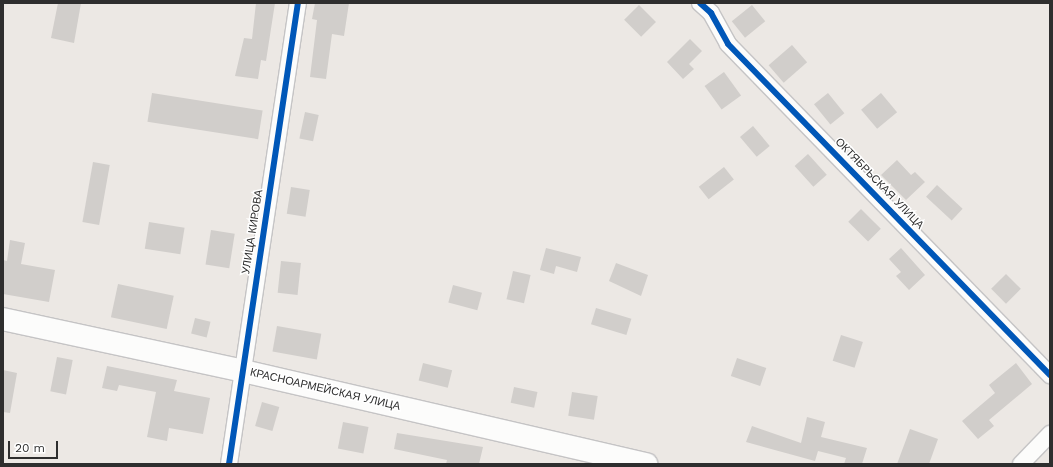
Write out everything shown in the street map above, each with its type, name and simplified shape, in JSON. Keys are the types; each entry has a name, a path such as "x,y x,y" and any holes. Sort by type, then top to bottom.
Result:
{"main road":[{"name":"КРАСНОАРМЕЙСКАЯ УЛИЦА","path":"3,319 243,371 646,464"}],"street":[{"name":"УЛИЦА КИРОВА","path":"229,464 298,3"},
{"name":"ОКТЯБРЬСКАЯ УЛИЦА","path":"700,3 711,13 728,44 1050,375"},
{"path":"1022,464 1050,434"}],"building":[{"path":"58,3 81,3 74,43 51,38"},
{"path":"256,3 275,3 266,61 261,60 258,79 235,76 244,38 252,39"},
{"path":"315,3 349,3 344,36 332,34 326,79 310,77 317,20 312,19"},
{"path":"639,5 656,22 641,37 624,20"},
{"path":"752,5 765,21 745,38 732,21"},
{"path":"690,39 702,51 689,64 694,69 683,79 667,62"},
{"path":"792,45 807,62 784,83 769,65"},
{"path":"724,72 741,95 722,110 705,86"},
{"path":"152,93 263,111 258,139 147,122"},
{"path":"828,93 844,113 830,125 814,104"},
{"path":"881,93 897,112 877,129 861,110"},
{"path":"305,112 319,115 313,141 299,138"},
{"path":"753,126 770,146 757,157 740,137"},
{"path":"808,154 827,175 813,187 795,166"},
{"path":"897,160 911,175 915,172 925,182 906,200 881,175"},
{"path":"93,162 110,165 99,225 82,222"},
{"path":"724,167 734,180 709,199 699,187"},
{"path":"937,185 963,209 952,221 926,197"},
{"path":"291,187 310,190 306,217 287,214"},
{"path":"861,209 881,229 868,242 848,222"},
{"path":"149,222 185,228 180,254 145,249"},
{"path":"211,230 235,234 229,268 206,265"},
{"path":"10,240 25,243 21,264 55,270 49,302 3,294 3,260 7,261"},
{"path":"546,248 581,257 577,272 556,266 554,274 540,270"},
{"path":"901,248 925,275 909,290 896,276 901,272 889,259"},
{"path":"281,261 301,263 298,295 278,293"},
{"path":"616,263 648,275 641,296 609,281"},
{"path":"513,271 531,275 524,303 506,299"},
{"path":"1006,274 1021,289 1006,304 991,289"},
{"path":"118,284 174,296 167,329 111,317"},
{"path":"453,285 482,293 477,310 448,302"},
{"path":"596,308 631,319 626,335 591,324"},
{"path":"195,318 211,322 207,337 191,334"},
{"path":"277,326 321,334 317,359 272,352"},
{"path":"841,335 863,342 855,368 833,361"},
{"path":"57,357 73,360 66,394 50,391"},
{"path":"737,358 766,368 760,386 731,376"},
{"path":"423,363 452,370 448,388 419,380"},
{"path":"1016,363 1032,384 989,420 994,426 978,439 962,421 995,393 989,385"},
{"path":"107,366 177,380 174,391 210,398 203,434 169,428 167,441 147,437 156,392 119,385 117,391 102,388"},
{"path":"3,370 17,373 10,413 3,412"},
{"path":"514,387 537,392 534,408 511,403"},
{"path":"572,392 598,396 594,420 568,416"},
{"path":"262,402 279,407 272,431 255,426"},
{"path":"807,417 825,422 821,437 867,448 862,464 844,464 846,458 818,451 815,461 746,442 752,426 801,443"},
{"path":"343,422 369,427 363,453 338,449"},
{"path":"910,429 938,439 929,464 897,464"},
{"path":"397,433 483,447 479,464 446,464 447,460 394,449"}],"cycle path":[{"path":"229,464 298,3"},
{"path":"700,3 711,13 728,44 1050,375"}]}
